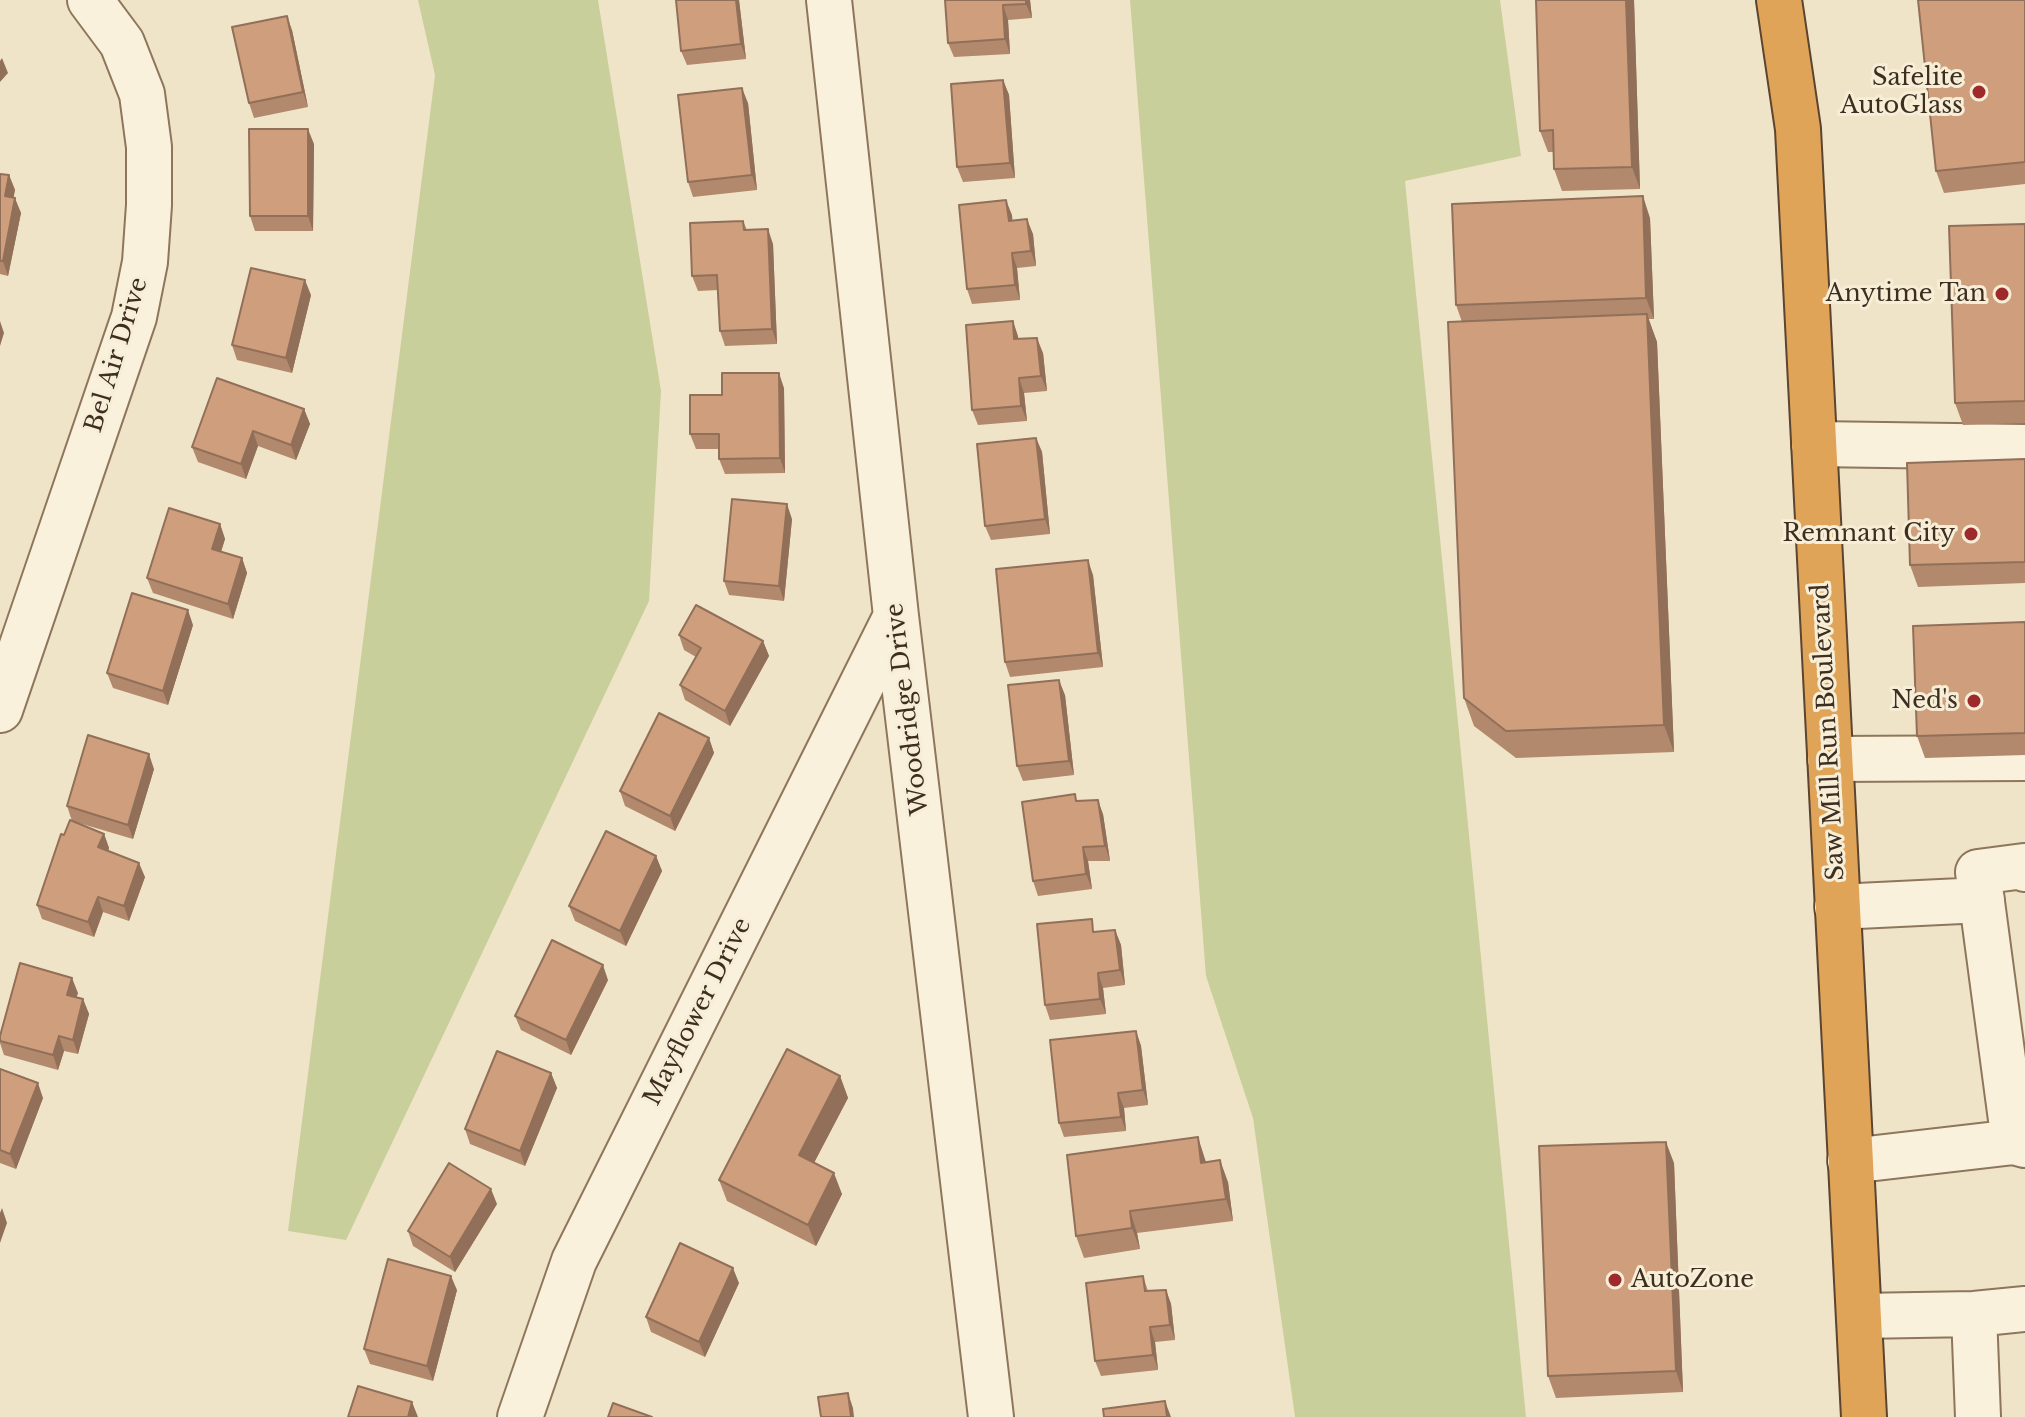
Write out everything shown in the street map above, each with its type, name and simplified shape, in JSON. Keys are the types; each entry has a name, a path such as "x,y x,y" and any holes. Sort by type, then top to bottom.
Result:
{"highway":[{"name":"Saw Mill Run Boulevard","path":"1779,0 1798,129 1864,1417"}],"street":[{"name":"Bel Air Drive","path":"0,710 134,317 145,262 149,147 142,94 122,43 90,0"},
{"name":"Woodridge Drive","path":"829,0 896,616 991,1417"},
{"path":"1814,444 2025,447"},
{"name":"Mayflower Drive","path":"520,1417 574,1261 896,616"},
{"path":"1830,759 2025,758"},
{"path":"1850,1161 2019,1143 1978,872 2024,866 2025,869"},
{"path":"1837,907 1982,900"},
{"path":"1859,1316 1974,1314 2025,1309"},
{"path":"1974,1314 1978,1417"}],"green space":[{"path":"418,0 598,0 661,391 649,601 346,1240 288,1231 435,75"},
{"path":"1130,0 1500,0 1521,156 1405,181 1526,1417 1295,1417 1253,1118 1206,976"}],"building":[{"path":"676,0 736,0 741,44 681,51"},
{"path":"945,0 1026,0 1026,4 1003,5 1005,39 948,43"},
{"path":"1536,0 1626,0 1632,167 1554,169 1553,130 1540,131"},
{"name":"Safelite AutoGlass","path":"1918,0 2025,0 2025,162 1936,171"},
{"path":"287,16 303,92 249,103 232,27"},
{"path":"1003,80 1010,163 957,167 951,84"},
{"path":"742,88 752,175 688,182 678,95"},
{"path":"249,129 308,129 308,216 250,216"},
{"path":"0,174 9,175 5,196 15,198 3,261 0,261"},
{"path":"1643,196 1646,298 1456,305 1452,204"},
{"path":"1006,200 1009,221 1027,219 1031,251 1012,253 1015,285 967,289 959,205"},
{"path":"743,221 744,230 768,229 772,329 720,331 717,275 692,276 690,223"},
{"path":"2025,224 2025,401 1955,403 1949,226"},
{"path":"251,268 305,280 286,358 232,345"},
{"path":"1647,314 1664,725 1506,731 1464,698 1448,322"},
{"path":"1013,321 1014,339 1037,338 1041,376 1019,378 1021,406 972,410 966,325"},
{"path":"722,373 779,373 780,458 719,459 719,434 690,434 690,395 722,395"},
{"path":"217,378 304,409 291,445 253,431 241,464 192,447"},
{"path":"1036,438 1045,519 985,526 977,444"},
{"name":"Remnant City","path":"2025,459 2025,562 1910,565 1907,463"},
{"path":"732,499 787,504 779,586 724,581"},
{"path":"169,508 220,524 212,549 242,558 228,604 147,578"},
{"path":"1088,560 1098,653 1005,662 996,569"},
{"path":"132,593 188,610 163,691 107,673"},
{"path":"696,605 763,641 725,711 680,685 701,648 679,635"},
{"name":"Ned's","path":"2025,622 2025,733 1917,736 1913,626"},
{"path":"1059,680 1069,761 1017,766 1008,685"},
{"path":"659,713 709,738 670,816 620,791"},
{"path":"88,735 149,754 128,825 67,806"},
{"path":"1075,794 1076,801 1098,800 1105,846 1083,847 1086,874 1033,881 1022,802"},
{"path":"70,820 104,834 98,847 139,863 124,906 98,897 88,922 37,905 61,834 64,835"},
{"path":"606,831 656,856 620,931 569,906"},
{"path":"1092,919 1093,932 1115,930 1120,970 1098,973 1100,999 1045,1005 1037,924"},
{"path":"552,940 603,965 566,1040 515,1016"},
{"path":"20,963 72,978 67,995 83,999 73,1040 59,1036 53,1055 0,1041"},
{"path":"1136,1031 1143,1090 1118,1093 1121,1117 1059,1123 1050,1040"},
{"path":"787,1049 840,1076 799,1155 834,1173 808,1225 719,1180"},
{"path":"497,1051 551,1073 520,1151 465,1129"},
{"path":"0,1069 38,1083 10,1154 0,1150"},
{"path":"1198,1137 1201,1163 1220,1160 1226,1199 1130,1211 1132,1228 1076,1236 1067,1155"},
{"name":"AutoZone","path":"1666,1142 1676,1371 1548,1376 1539,1146"},
{"path":"449,1163 491,1189 450,1257 408,1231"},
{"path":"680,1243 733,1268 699,1342 646,1317"},
{"path":"388,1259 451,1276 427,1366 364,1349"},
{"path":"1143,1276 1145,1291 1166,1290 1170,1325 1150,1327 1153,1355 1095,1361 1086,1283"},
{"path":"358,1386 412,1402 408,1417 348,1417"},
{"path":"848,1393 851,1417 821,1417 818,1397"},
{"path":"1165,1401 1167,1417 1104,1417 1103,1409"},
{"path":"613,1403 652,1417 608,1417"}],"place":[{"name":"Safelite AutoGlass","path":"1979,92"},
{"name":"Anytime Tan","path":"2002,294"},
{"name":"Remnant City","path":"1971,534"},
{"name":"Ned's","path":"1974,701"},
{"name":"AutoZone","path":"1615,1280"}]}
